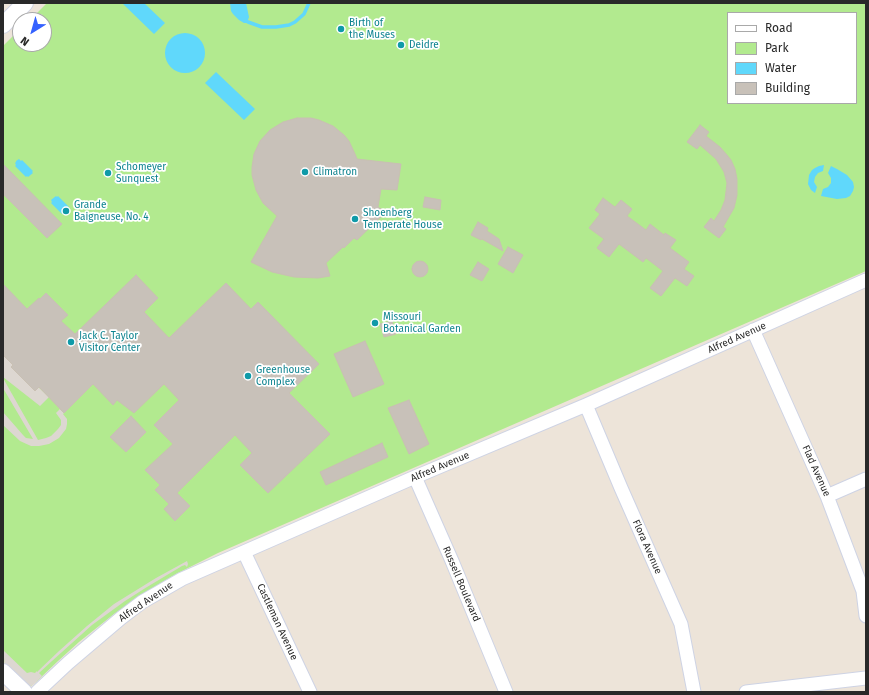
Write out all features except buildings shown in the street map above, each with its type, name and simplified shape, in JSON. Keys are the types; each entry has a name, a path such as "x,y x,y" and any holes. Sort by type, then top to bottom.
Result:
{"street":[{"path":"3,25 25,3"},
{"name":"Alfred Avenue","path":"38,692 100,635 142,602 182,579 415,477 586,405 866,280"},
{"name":"Flad Avenue","path":"753,330 827,496 863,592 866,616"},
{"name":"Flora Avenue","path":"586,405 681,624 694,692"},
{"name":"Russell Boulevard","path":"415,477 455,568 506,692"},
{"path":"827,496 866,479"},
{"name":"Castleman Avenue","path":"244,552 310,692"},
{"path":"3,672 24,692"},
{"path":"746,692 866,678"}],"green space":[{"name":"Missouri Botanical Garden","path":"47,3 866,3 866,271 218,553 176,574 114,614 79,642 31,686 5,664 3,657 3,46 12,37 12,52 52,52 52,12 38,12"}],"shaded area":[{"path":"3,355 13,365 12,367 35,391 37,386 49,397 40,406 3,377"},
{"path":"3,378 38,440 51,436 58,429 61,425 61,420 56,413 60,409 64,413 63,414 67,419 66,429 59,438 49,444 31,446 20,441 3,425 3,412 26,438 33,439 3,388"},
{"path":"187,561 187,567 185,565 182,566 147,587 92,625 39,673 42,676 31,686 24,683 5,664 3,650 27,673 37,672 87,626 114,604"}],"water":[{"path":"122,3 144,3 165,23 154,34"},
{"path":"230,3 246,3 249,17 247,23 239,20 233,14"},
{"path":"189,33 196,36 202,42 205,53 204,61 196,70 189,73 181,73 174,70 166,61 165,49 168,42 177,34"},
{"path":"216,72 255,109 244,120 205,83"},
{"path":"19,159 33,171 33,173 28,177 26,177 15,166 16,161"},
{"path":"824,165 823,171 818,173 815,177 814,182 817,187 815,193 811,190 808,184 809,175 815,168"},
{"path":"831,166 847,175 853,182 854,187 850,196 837,199 821,196 823,189 828,187 831,183 831,178 828,173"},
{"path":"58,196 69,207 68,214 62,214 51,203 51,200"}],"waterway":[{"path":"248,22 262,27 289,25 304,14 309,3"}],"place":[{"name":"Birth of the Muses","path":"341,29"},
{"name":"Deidre","path":"401,45"},
{"name":"Climatron","path":"305,172"},
{"name":"Schomeyer Sunquest","path":"108,173"},
{"name":"Grande Baigneuse, No. 4","path":"66,211"},
{"name":"Shoenberg Temperate House","path":"355,219"},
{"name":"Missouri Botanical Garden","path":"375,323"},
{"name":"Jack C. Taylor Visitor Center","path":"71,342"},
{"name":"Greenhouse Complex","path":"248,376"}]}
